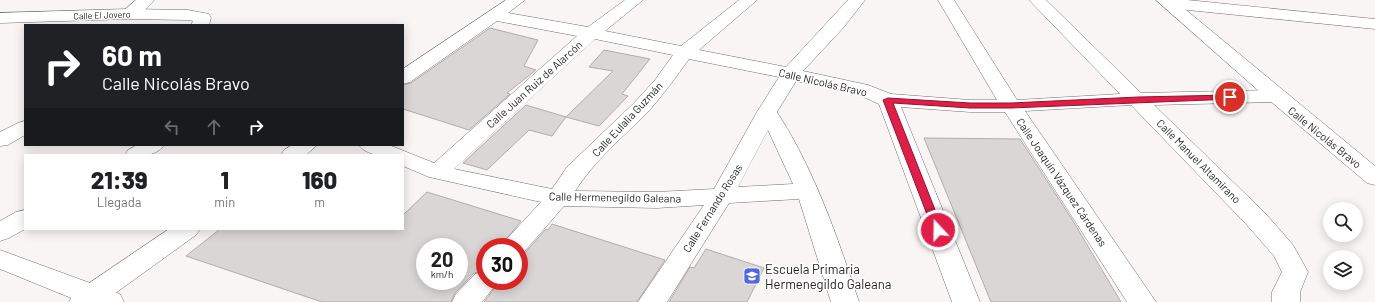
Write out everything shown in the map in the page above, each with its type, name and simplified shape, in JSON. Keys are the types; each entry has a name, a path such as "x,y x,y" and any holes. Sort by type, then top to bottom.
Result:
{"street":[{"path":"128,14 146,0"},
{"path":"404,77 517,0"},
{"name":"Calle Juan Ruiz de Alarcón","path":"437,172 591,33 635,0"},
{"name":"Calle Eulalia Guzmán","path":"522,238 558,198 575,172 641,107 662,84 685,52 749,0"},
{"name":"Calle Fernando Rosas","path":"652,302 722,196 767,112 790,74 804,57 837,24 857,0"},
{"name":"Calle Joaquín Vázquez Cárdenas","path":"946,0 1011,106 1142,302"},
{"name":"Calle Manuel Altamirano","path":"1037,0 1138,99 1256,219 1284,251 1295,272 1286,292 1286,302"},
{"path":"1166,1 1375,24"},
{"name":"Calle Nicolás Bravo","path":"1166,1 1276,96 1375,178"},
{"name":"Calle El Jovero","path":"0,18 128,14 188,15 202,21"},
{"name":"Calle Nicolás Bravo","path":"494,16 591,33 861,89 888,100 963,105 1011,106 1138,99 1276,96"},
{"path":"888,100 966,302"},
{"path":"767,112 781,133 808,191 845,302"},
{"path":"0,140 24,128"},
{"path":"138,154 151,146"},
{"path":"293,154 305,146"},
{"path":"372,146 392,154"},
{"name":"Calle Hermenegildo Galeana","path":"404,158 437,172 558,198 657,200 808,191"},
{"path":"0,232 24,219"},
{"path":"0,259 96,300 186,230"},
{"path":"466,302 476,290"}],"building":[{"path":"490,28 538,40 524,66 536,70 507,93 510,94 469,130 404,109 404,85 411,83"},
{"path":"604,50 650,59 622,94 628,96 599,126 566,117 613,71 589,67"},
{"path":"526,105 566,117 552,136 529,130 487,170 463,163"},
{"path":"924,138 1020,139 1073,221 1121,302 991,302"},
{"path":"427,192 521,221 507,238 476,238 476,272 468,279 468,238 416,238 416,290 458,290 451,302 322,302 186,256 219,230 404,230 404,214"},
{"path":"552,224 665,260 637,302 484,302 493,290 528,290 528,249 546,229 548,230"},
{"path":"706,249 764,268 747,302 669,302 690,267 694,268"}],"place":[{"name":"Escuela Primaria Hermenegildo Galeana","path":"752,276"}],"route":[{"path":"938,230 888,100 912,103 970,106 1011,106 1138,99 1230,97"}]}
